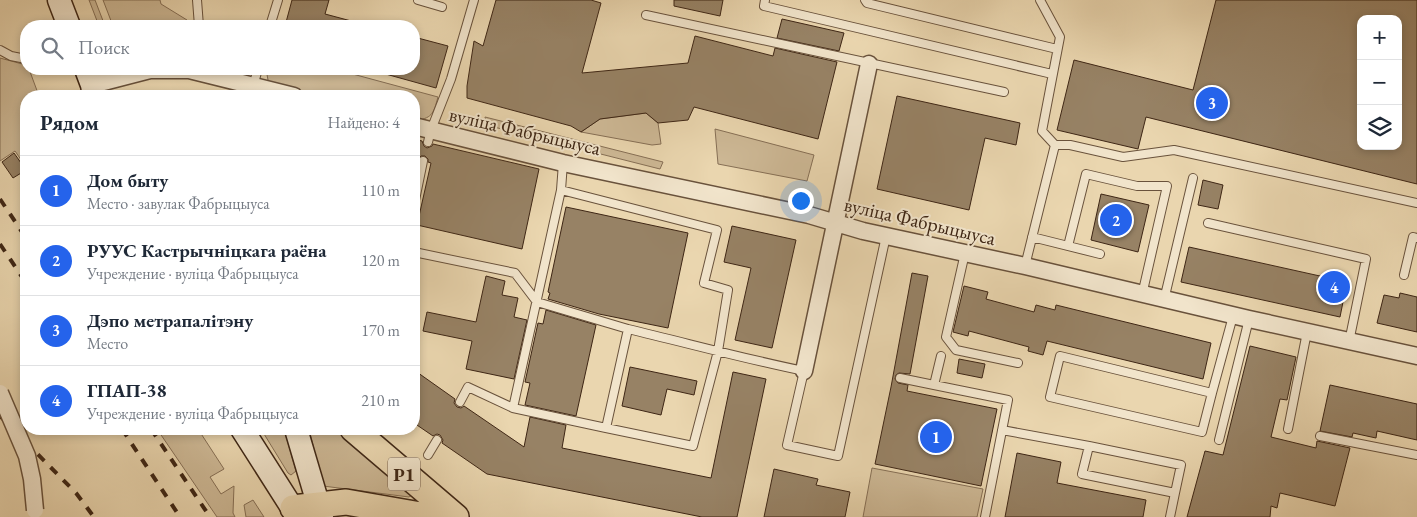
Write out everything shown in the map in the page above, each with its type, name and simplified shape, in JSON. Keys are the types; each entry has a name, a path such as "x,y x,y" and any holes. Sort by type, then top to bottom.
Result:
{"main road":[{"path":"59,0 67,20"},
{"path":"247,435 308,512"},
{"path":"297,435 308,512"},
{"name":"Р1","path":"360,435 456,517"},
{"path":"308,512 346,502 403,515 432,517"}],"street":[{"path":"804,371 870,64"},
{"path":"93,87 133,75"},
{"path":"212,75 269,90"},
{"name":"вуліца Фабрыцыуса","path":"420,130 430,136 809,215 886,236 1025,266 1249,320 1417,356"},
{"path":"0,393 27,456 32,479 36,517"}],"lane":[{"path":"197,0 199,20"},
{"path":"272,20 278,0"},
{"path":"418,0 442,7"},
{"path":"430,136 451,79 474,0"},
{"path":"765,0 764,6 1052,74"},
{"path":"865,0 867,3 1057,49"},
{"path":"1040,0 1060,36 1042,131 1055,145 1070,145 1123,157 1174,150 1417,203"},
{"path":"646,14 1004,92"},
{"path":"0,50 11,56 20,58"},
{"path":"253,86 256,75"},
{"path":"1025,266 1055,145"},
{"path":"420,176 423,161"},
{"path":"513,408 561,190 563,163"},
{"path":"1068,246 1086,174 1137,186 1167,186 1142,295"},
{"path":"1164,300 1193,178"},
{"path":"460,402 468,387 513,408 693,446 718,351 728,290 704,283 717,230 561,190"},
{"path":"1208,223 1366,259 1349,342"},
{"path":"420,253 515,273 537,302 628,328 804,371 787,446 838,456 886,236"},
{"path":"1032,237 1100,254"},
{"path":"1404,275 1413,237 1417,238"},
{"path":"965,253 946,337 956,350 1018,363"},
{"path":"1212,393 1060,356 1050,397 1202,432 1233,316"},
{"path":"1219,440 1249,320"},
{"path":"606,428 628,328"},
{"path":"1288,429 1307,332"},
{"path":"934,385 941,356"},
{"path":"900,378 1008,400 985,517"},
{"path":"1002,430 1181,465 1170,517"},
{"path":"1320,436 1417,455"},
{"path":"428,455 437,440"},
{"path":"1089,446 1082,474 1175,493"}],"shaded area":[{"path":"89,0 95,0 103,20 97,20"},
{"path":"103,0 160,0 161,4 187,20 111,20"},
{"path":"0,58 20,63 20,75 31,75 37,90 20,90 20,158 15,151 0,161"},
{"path":"267,75 356,75 412,90 295,90 271,84"},
{"path":"420,92 438,97 431,115 420,120"},
{"path":"646,113 658,123 661,144 652,145 581,132 600,119"},
{"path":"485,117 663,162 660,169 486,125"},
{"path":"715,129 814,155 807,181 718,164"},
{"path":"161,435 202,435 224,469 210,477 221,494 234,486 233,513 235,517 217,517"},
{"path":"265,435 286,435 296,471 291,475"},
{"path":"310,435 346,435 412,495 409,497 323,486"},
{"path":"872,468 983,489 977,517 863,517"},
{"path":"253,500 264,517 246,517 244,505"}],"building":[{"path":"292,0 329,0 325,14 348,20 287,20"},
{"path":"496,0 591,0 601,3 582,73 688,63 695,36 773,56 775,48 837,62 818,139 694,107 688,120 658,123 646,113 600,119 581,132 571,126 467,98 474,41 483,46"},
{"path":"674,0 723,0 720,16 674,6"},
{"path":"1216,0 1417,0 1417,184 1146,117 1138,149 1057,130 1074,60 1193,90"},
{"path":"782,19 844,33 839,51 777,38"},
{"path":"420,39 448,46 436,88 389,75 420,75"},
{"path":"897,96 1020,123 1016,145 985,138 969,210 877,189"},
{"path":"420,140 427,148 433,144 539,169 522,249 420,226 420,212 431,163 428,162 425,156 421,156"},
{"path":"14,153 20,162 20,174 13,178 2,162"},
{"path":"1203,180 1223,185 1218,209 1198,205"},
{"path":"1101,194 1149,205 1138,252 1091,240"},
{"path":"566,207 688,233 668,328 599,314 548,299"},
{"path":"732,226 796,240 772,348 735,340 751,268 724,262"},
{"path":"1189,247 1347,282 1340,317 1181,282"},
{"path":"912,273 928,276 910,374 899,373 895,379 898,383 908,385 907,391 997,409 981,486 875,464"},
{"path":"486,276 505,281 502,295 518,298 514,317 527,320 514,379 466,369 472,341 423,331 427,312 476,322"},
{"path":"964,286 988,292 986,299 1034,312 1036,305 1055,310 1056,305 1211,343 1203,379 1047,341 1043,355 1028,351 1029,347 969,331 968,336 953,332"},
{"path":"1400,293 1417,297 1417,332 1377,323 1384,295 1399,298"},
{"path":"546,310 596,325 576,416 525,405 530,383 525,382 538,323 543,324"},
{"path":"1250,346 1296,357 1287,400 1280,399 1271,437 1316,448 1317,441 1350,448 1335,506 1280,493 1277,508 1271,506 1270,517 1187,517 1205,451 1223,455"},
{"path":"959,359 985,364 982,378 957,373"},
{"path":"630,367 697,381 694,395 667,389 661,415 622,406"},
{"path":"733,372 766,379 737,517 702,517 487,474 442,443 443,440 440,435 433,436 420,427 420,374 455,399 454,403 457,407 461,408 464,406 524,447 530,417 566,425 562,448 711,478"},
{"path":"1330,385 1417,404 1417,440 1377,431 1376,438 1353,433 1352,437 1320,431"},
{"path":"1017,453 1061,462 1057,483 1146,500 1143,517 1005,517"},
{"path":"774,469 818,479 816,485 850,492 845,517 764,517"}],"railway":[{"path":"0,199 20,229"},
{"path":"0,244 20,274"},
{"path":"0,416 76,493 94,517"},
{"path":"126,435 180,517"},
{"path":"155,435 210,517"}],"place":[{"name":"Дэпо метрапалітэну","path":"1212,103"},
{"name":"РУУС Кастрычніцкага раёна","path":"1116,220"},
{"name":"ГПАП-38","path":"1334,287"},
{"name":"Дом быту","path":"936,437"}]}
